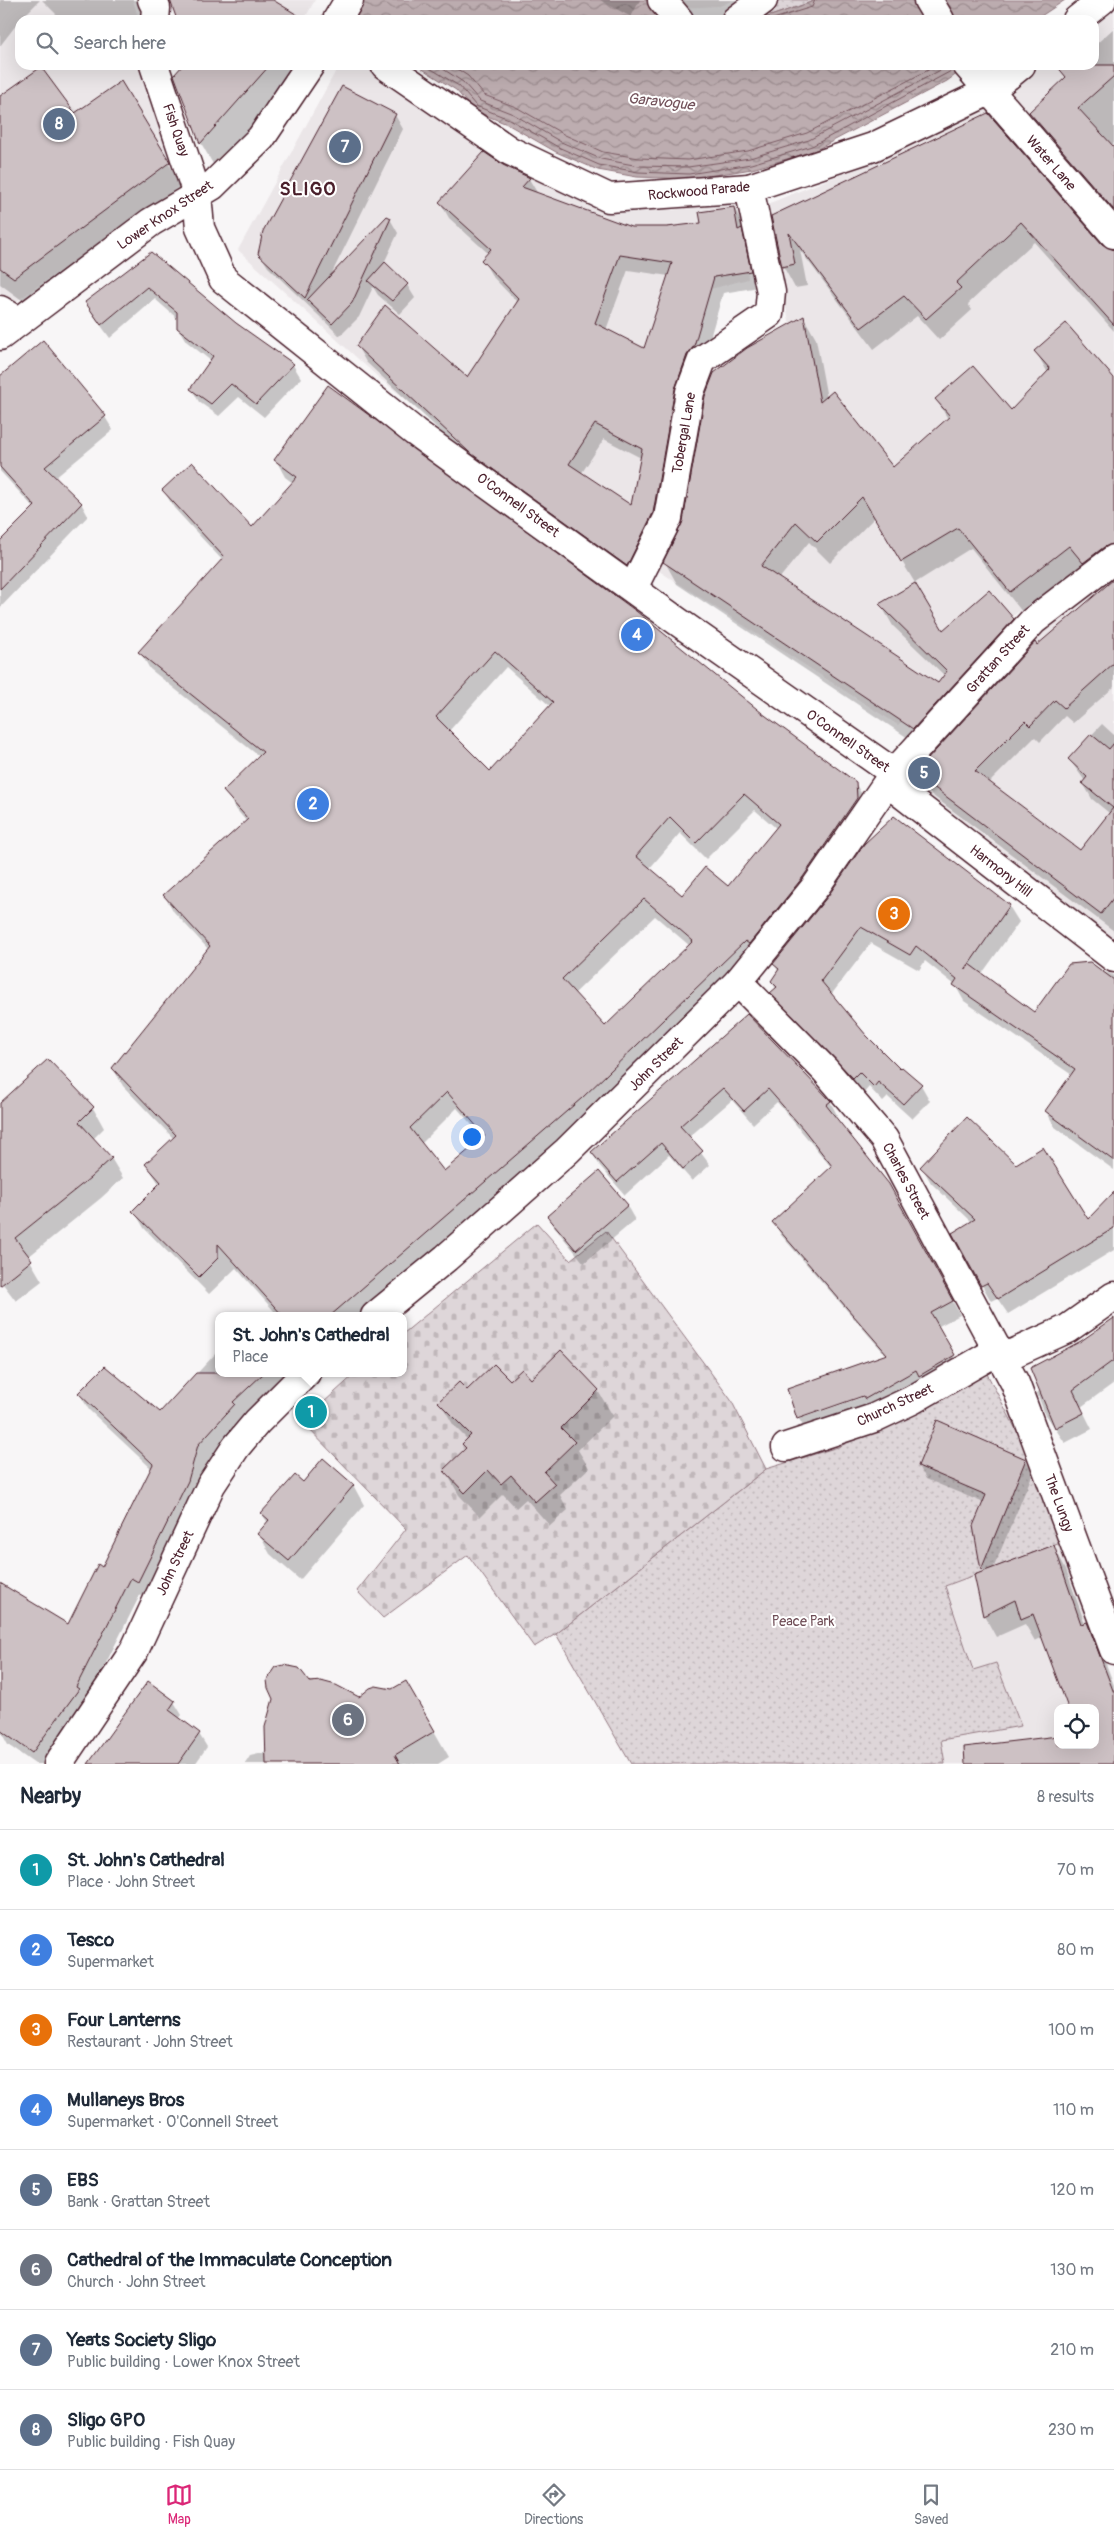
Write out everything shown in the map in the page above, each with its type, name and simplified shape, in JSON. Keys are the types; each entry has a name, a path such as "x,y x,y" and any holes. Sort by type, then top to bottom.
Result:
{"street":[{"path":"152,0 156,8 155,15"},
{"path":"340,15 349,0"},
{"path":"662,0 675,15"},
{"path":"743,15 763,0"},
{"path":"928,0 937,15"},
{"path":"1083,15 1102,0"},
{"name":"Fish Quay","path":"156,70 197,194"},
{"name":"Lower Knox Street","path":"6,322 151,222 212,186 260,138 307,70"},
{"name":"Rockwood Parade","path":"392,70 510,151 609,198 749,188 873,147 989,91 1015,70"},
{"name":"Water Lane","path":"971,70 1114,234"},
{"name":"Tobergal Lane","path":"633,588 668,518 690,392 702,360 769,314 770,292 749,188"},
{"name":"O'Connell Street","path":"197,194 200,228 223,279 416,432 633,588 891,778"},
{"name":"Grattan Street","path":"891,778 1033,622 1114,559"},
{"name":"Harmony Hill","path":"891,778 1114,958"},
{"name":"John Street","path":"380,1312 446,1258 567,1151 738,982 816,886 891,778"},
{"name":"Charles Street","path":"738,982 825,1070 884,1139 1001,1354"},
{"name":"Church Street","path":"786,1447 874,1418 1001,1354 1067,1329 1114,1296"},
{"name":"The Lungy","path":"1001,1354 1015,1383 1114,1650"},
{"name":"John Street","path":"58,1764 134,1651 211,1485 236,1447 256,1422 302,1377"}],"shaded area":[{"path":"0,0 133,0 138,15 15,15 15,70 152,70 183,183 13,304 0,294"},
{"path":"170,0 315,0 307,15 175,15"},
{"path":"673,0 733,0 720,6 680,8"},
{"path":"1114,1 1114,222 999,97 1031,70 1099,70 1099,15"},
{"path":"336,70 378,70 588,198 673,210 741,198 748,279 711,289 687,372 659,524 639,561 542,502 437,424 378,377 238,250"},
{"path":"992,103 1114,236 1114,542 1003,623 898,725 656,569 716,371 736,354 790,324 760,207 889,155"},
{"path":"1114,579 1114,939 904,779 1036,632"},
{"path":"1063,1542 1114,1693 1114,1764 945,1764 941,1740 1021,1725 973,1670 945,1586"}],"green space":[{"path":"779,0 817,0 774,15 759,14"},
{"path":"537,1223 570,1260 606,1231 731,1400 766,1469 556,1634 534,1647 468,1555 383,1618 357,1591 406,1529 302,1422 352,1377 407,1377 407,1331"},
{"name":"Peace Park","path":"985,1370 1034,1464 1063,1542 945,1586 973,1670 996,1663 1021,1726 941,1740 945,1764 631,1764 556,1634 766,1469 838,1447 897,1420"}],"water":[{"path":"352,0 654,0 657,15 357,15"},
{"path":"817,0 1065,0 1042,15 774,15"},
{"name":"Garavogue","path":"424,70 962,70 947,81 814,151 752,169 689,179 637,177 598,170 556,152 507,124 473,110 456,90"}],"building":[{"path":"170,0 273,0 297,15 175,15"},
{"path":"1099,65 1114,65 1114,76 1078,108 1114,147 1114,210 1029,112 1066,77 1060,70 1099,70"},
{"path":"37,70 43,70 75,113 121,81 170,162 14,278 0,268 0,96"},
{"path":"178,70 266,70 200,144 174,75"},
{"path":"342,86 396,114 305,298 258,254 263,231"},
{"path":"988,113 1102,244 1114,250 1114,325 1021,222 956,283 961,288 926,319 904,296 861,328 789,233 795,264 782,267 771,216"},
{"path":"484,152 503,165 530,178 522,187 631,227 667,227 701,223 699,212 734,207 738,230 742,228 751,271 714,277 694,346 687,355 675,389 653,513 627,566 469,452 356,346 385,305 467,377 519,299 481,260 491,249 439,202","holes":["620,255 672,263 644,348 595,323","595,424 642,449 631,505 569,464"]},
{"path":"387,216 391,218 352,303 332,324 307,300"},
{"path":"151,252 236,323 294,364 256,404 231,384 211,404 190,389 213,356 177,328 177,312 147,287 101,325 85,302"},
{"path":"385,262 408,284 392,301 368,281"},
{"path":"804,316 820,402 833,391 893,467 950,416 935,399 973,366 1011,410 1050,369 1034,351 1066,323 1114,378 1114,544 1104,547 1083,563 1069,546 1010,592 958,528 901,562 862,497 817,542 796,522 761,566 938,683 947,671 879,604 915,583 943,630 989,590 1014,619 913,729 663,562 683,521 705,396 714,373 747,348"},
{"path":"43,340 106,416 45,467 82,503 0,589 0,541 35,506 0,467 0,376"},
{"path":"328,385 636,611 762,713 856,782 857,798 803,877 749,944 745,941 582,1098 335,1312 279,1312 218,1244 218,1258 199,1277 132,1211 161,1182 145,1164 176,1135 112,1068 210,946 163,895 248,819 223,791 263,752 138,652 224,557 162,490 192,462 252,527 297,477 274,460","holes":["495,651 553,702 490,771 436,717","744,794 779,824 728,886 705,867 682,895 636,856 670,817 696,843","644,899 693,941 605,1026 562,979","447,1092 485,1136 444,1171 410,1128"]},
{"path":"1114,579 1114,663 1064,708 1055,700 1030,726 1025,721 975,771 1080,850 1113,808 1082,783 1087,777 1068,759 1091,734 1109,749 1114,743 1114,897 1101,914 915,773 1035,642 1037,645"},
{"path":"894,816 1010,905 969,964 1034,1012 1069,964 1090,962 1114,980 1114,1161 1045,1111 1075,1069 953,985 957,979 916,946 910,955 861,927 821,981 866,1035 900,1069 902,1067 922,1084 903,1104 878,1082 874,1087 859,1072 853,1078 770,993 777,987 771,981 779,969 773,964 828,896 864,844"},
{"path":"747,1014 831,1101 826,1105 889,1184 953,1301 931,1313 955,1355 919,1376 916,1370 865,1399 863,1396 797,1419 787,1389 887,1354 772,1222 832,1166 768,1089 744,1111 723,1088 680,1126 703,1151 683,1169 661,1143 617,1182 591,1152"},
{"path":"48,1059 94,1107 79,1122 112,1158 15,1238 32,1260 0,1286 0,1103"},
{"path":"967,1117 1016,1164 1043,1147 1088,1219 1114,1192 1114,1228 998,1299 987,1283 981,1286 952,1233 975,1219 920,1167"},
{"path":"599,1171 628,1205 576,1250 547,1216"},
{"path":"1114,1318 1114,1360 1073,1390 1084,1413 1055,1428 1030,1368 1081,1341"},
{"path":"561,1350 599,1390 561,1428 575,1442 544,1472 555,1484 535,1502 511,1475 501,1484 488,1470 465,1493 443,1470 466,1448 462,1444 471,1435 438,1402 459,1382 467,1390 494,1364 510,1380 522,1369 531,1379"},
{"path":"105,1366 160,1412 196,1373 215,1373 215,1377 260,1377 233,1402 235,1404 198,1445 188,1481 138,1582 131,1578 76,1687 79,1689 32,1753 0,1730 0,1583 68,1624 98,1564 102,1567 153,1464 78,1393"},
{"path":"937,1420 1026,1459 981,1570 973,1526 986,1495 918,1466"},
{"path":"323,1458 354,1485 289,1561 257,1534 269,1520 261,1513 295,1475 303,1482"},
{"path":"1054,1545 1081,1624 1087,1622 1114,1693 1114,1764 965,1764 964,1747 1054,1736 1054,1749 1099,1749 1099,1704 1067,1704 1033,1614 1021,1619 1015,1600 983,1616 974,1575"},
{"path":"284,1665 299,1668 310,1682 321,1681 336,1685 359,1697 370,1688 376,1686 392,1689 406,1681 435,1731 395,1755 400,1764 266,1764 265,1727 273,1699 267,1680 276,1667"},
{"path":"148,1681 175,1701 169,1710 200,1733 178,1764 88,1764"}],"place":[{"name":"Sligo GPO","path":"59,124"},
{"name":"Yeats Society Sligo","path":"345,147"},
{"name":"Mullaneys Bros","path":"637,635"},
{"name":"EBS","path":"924,773"},
{"name":"Tesco","path":"313,804"},
{"name":"Four Lanterns","path":"894,914"},
{"name":"St. John's Cathedral","path":"311,1412"},
{"name":"Cathedral of the Immaculate Conception","path":"348,1720"}],"district":[{"name":"SLIGO","path":"308,189"}]}
